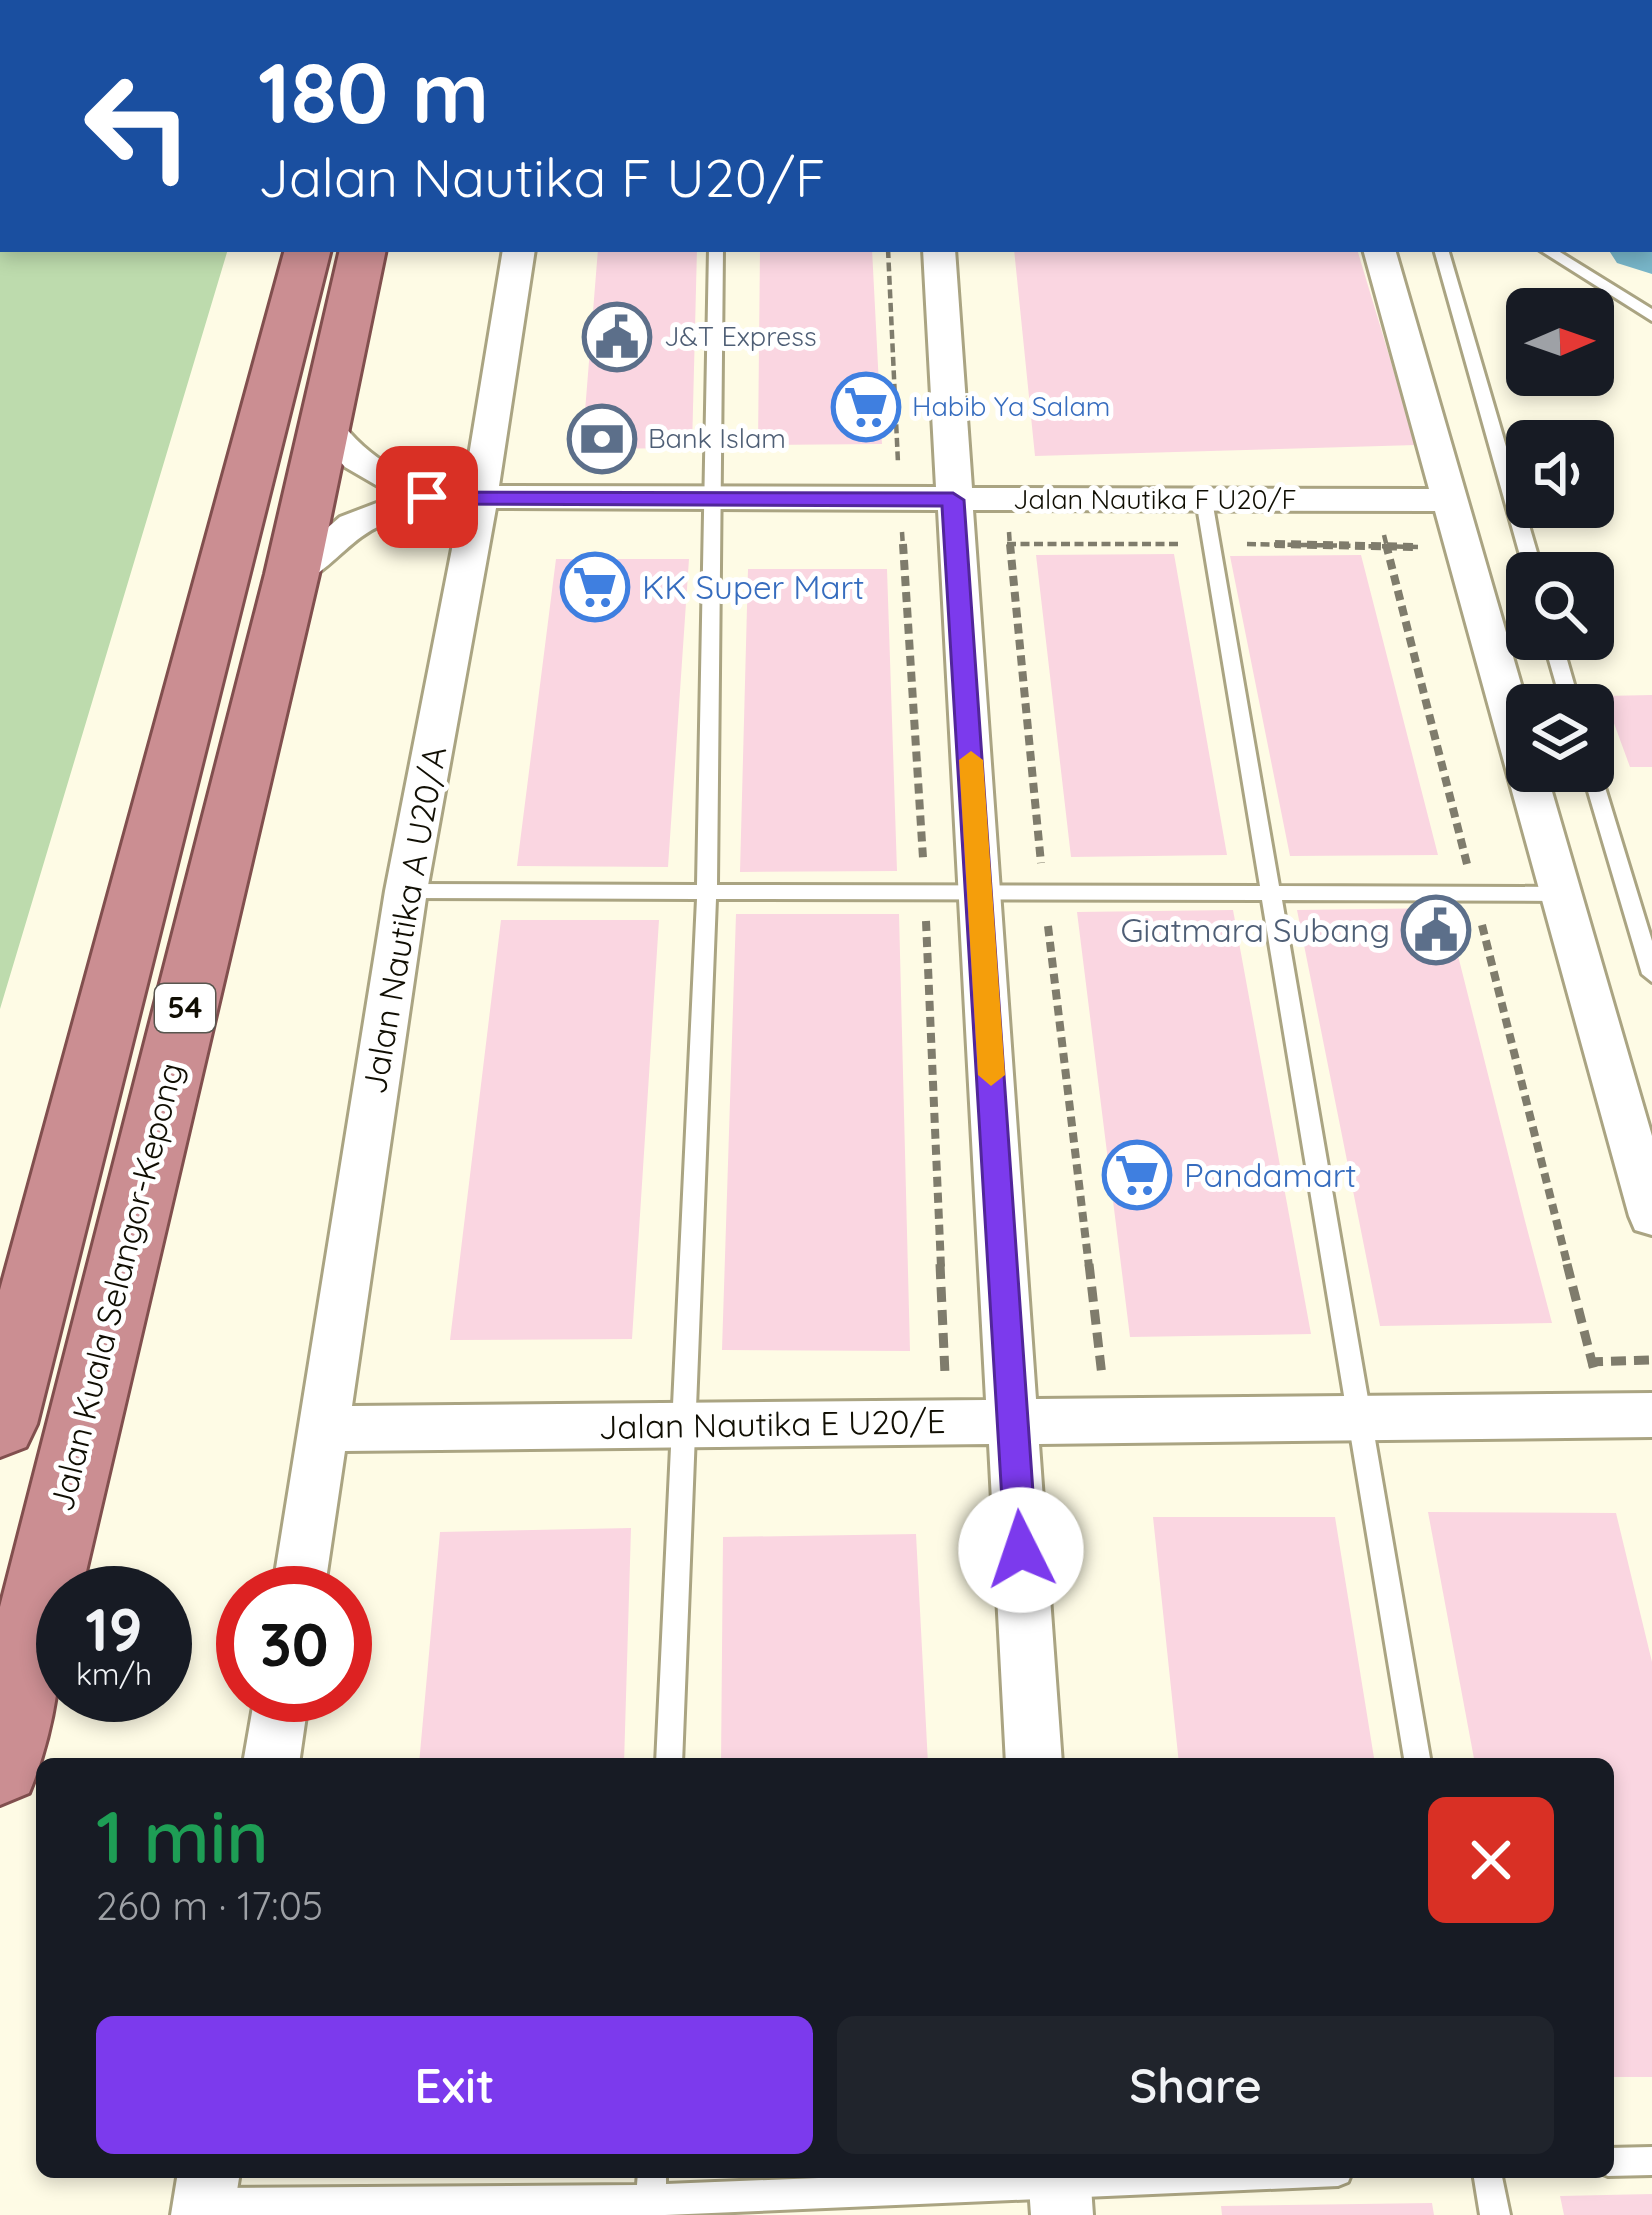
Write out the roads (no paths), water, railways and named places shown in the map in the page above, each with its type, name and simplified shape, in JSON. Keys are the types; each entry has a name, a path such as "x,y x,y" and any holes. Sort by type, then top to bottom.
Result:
{"highway":[{"name":"54","path":"0,1424 307,252"},
{"name":"Jalan Kuala Selangor-Kepong","path":"0,1765 292,574 362,252"}],"street":[{"name":"Jalan Nautika A U20/A","path":"302,1566 406,890 480,497 519,252"},
{"path":"939,252 1034,1758"},
{"path":"1380,252 1652,1216"},
{"name":"Jalan Nautika F U20/F","path":"325,424 342,451 359,464 427,497"},
{"name":"Jalan Nautika F U20/F","path":"292,574 353,525 427,497 1451,500"},
{"name":"Jalan Nautika E U20/E","path":"323,1429 1629,1415"},
{"path":"273,1758 278,1722"}],"lane":[{"path":"669,1758 707,891 716,252"},
{"path":"1442,252 1528,552"},
{"path":"1550,252 1652,316"},
{"path":"1204,500 1417,1758"},
{"path":"1597,792 1652,974"},
{"path":"406,890 1561,894"},
{"path":"1614,2162 1652,2161"},
{"path":"205,2197 1060,2190 1245,2178"},
{"path":"1488,2178 1495,2215"}],"waterway":[{"path":"1648,252 1652,254"}],"place":[{"name":"J&T Express","path":"617,337"},
{"name":"Habib Ya Salam","path":"866,407"},
{"name":"Bank Islam","path":"602,439"},
{"name":"KK Super Mart","path":"595,587"},
{"name":"Giatmara Subang","path":"1436,930"},
{"name":"Pandamart","path":"1137,1175"}]}
